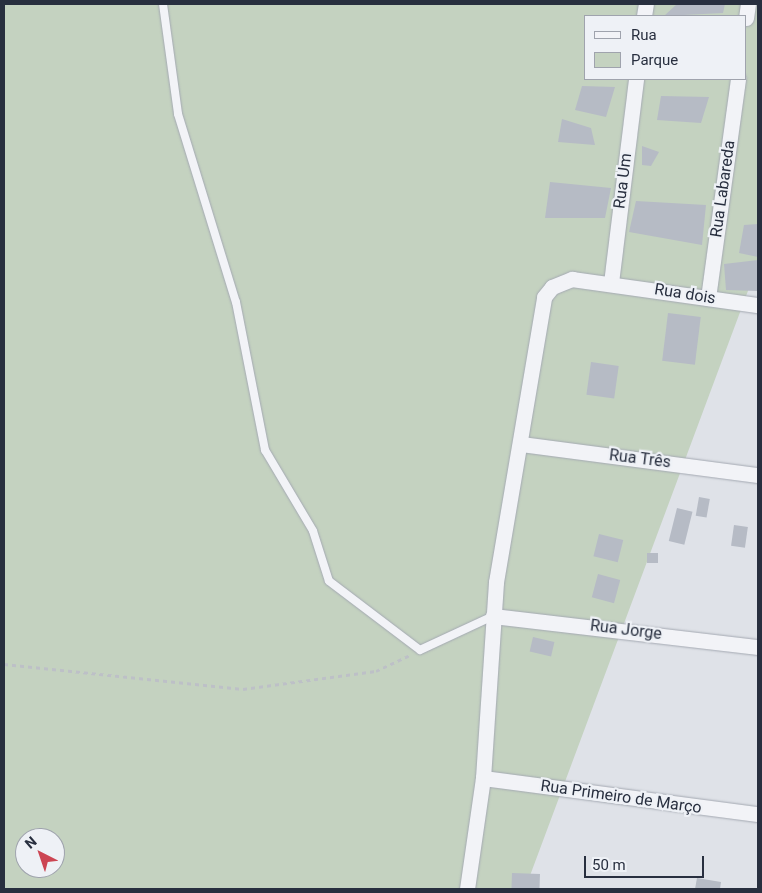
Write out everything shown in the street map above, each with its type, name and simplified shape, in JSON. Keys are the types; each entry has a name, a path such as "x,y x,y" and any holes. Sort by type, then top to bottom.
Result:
{"street":[{"name":"Rua Um","path":"611,283 636,80"},
{"name":"Rua Labareda","path":"708,298 738,80"},
{"name":"Rua dois","path":"467,889 483,778 493,616 544,297 552,287 572,278 758,305"},
{"name":"Rua Três","path":"521,444 758,475"},
{"name":"Rua Jorge","path":"493,616 758,647"},
{"name":"Rua Primeiro de Março","path":"483,778 758,814"}],"lane":[{"path":"163,4 178,114 236,302 265,450 313,531 329,581 420,650 493,616"}],"path":[{"path":"4,664 244,689 376,670 420,650"}],"green space":[{"path":"4,4 758,4 758,264 525,889 4,889"}],"building":[{"path":"677,4 725,4 723,13 665,15"},
{"path":"582,86 615,87 606,117 575,110"},
{"path":"661,96 709,97 701,123 657,120"},
{"path":"562,119 591,128 595,145 558,142"},
{"path":"642,146 659,152 651,166 642,165"},
{"path":"550,182 611,188 605,218 545,218"},
{"path":"636,201 706,205 702,245 629,232"},
{"path":"758,224 758,257 739,253 744,225"},
{"path":"758,260 758,291 726,290 724,264"},
{"path":"668,313 701,317 695,365 662,361"},
{"path":"591,362 619,366 614,399 586,395"},
{"path":"699,497 710,499 707,518 696,516"},
{"path":"677,508 693,512 684,545 669,541"},
{"path":"734,525 748,527 745,548 731,546"},
{"path":"599,534 623,540 618,562 593,556"},
{"path":"647,553 658,553 658,563 647,563"},
{"path":"598,574 620,580 614,603 592,597"},
{"path":"533,637 554,642 551,657 530,652"},
{"path":"512,873 540,874 539,889 511,889"},
{"path":"697,878 721,882 720,889 695,889"}]}
